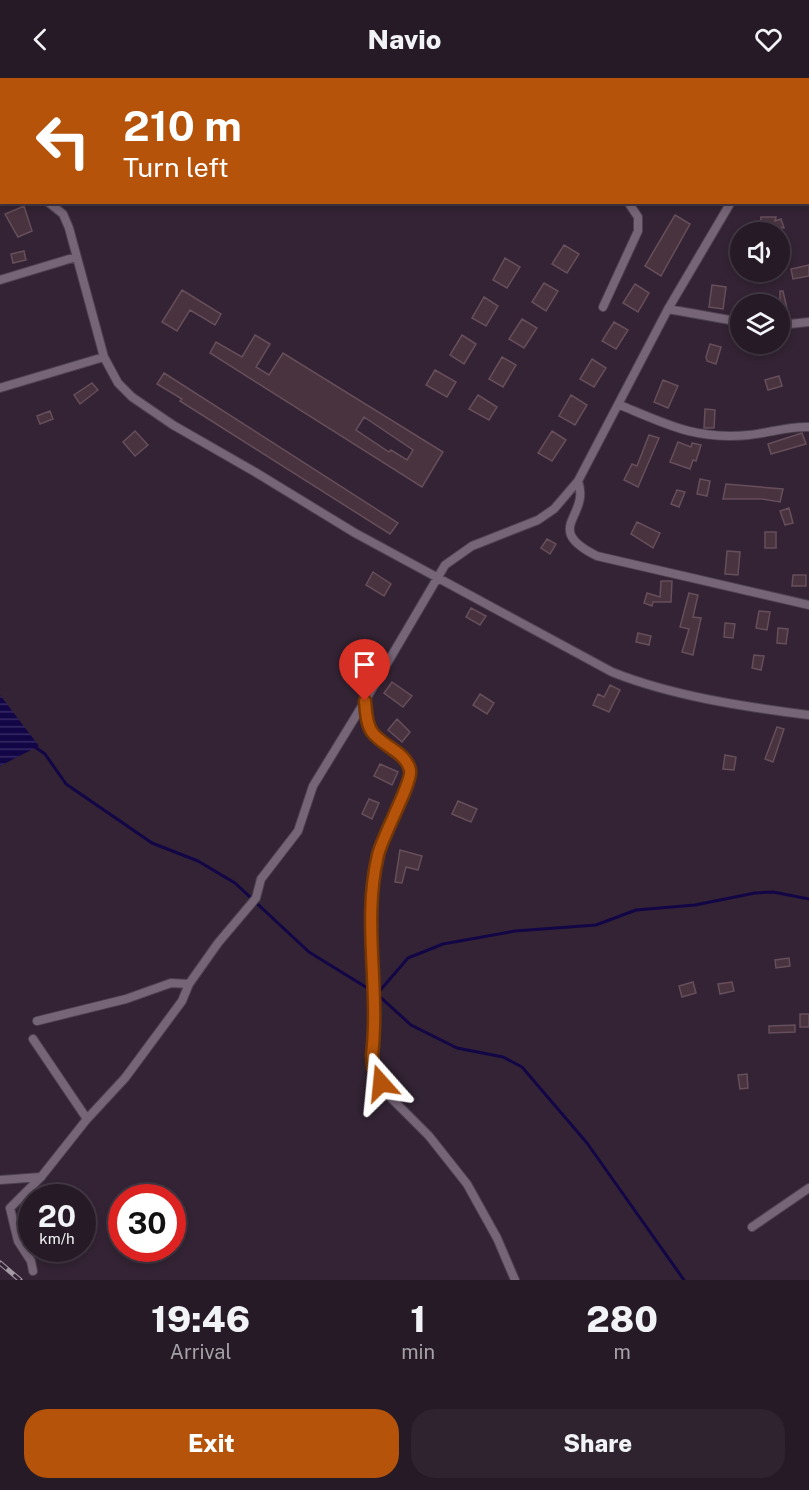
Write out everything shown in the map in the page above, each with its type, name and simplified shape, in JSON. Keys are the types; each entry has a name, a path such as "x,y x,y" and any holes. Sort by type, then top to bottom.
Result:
{"street":[{"path":"50,204 63,214 104,357 118,383 157,415 355,533 559,645 643,685 809,715"},
{"path":"603,307 638,231 638,218 629,204"},
{"path":"33,1271 31,1261 18,1241 10,1208 41,1177 87,1119 125,1078 182,1001 189,984 256,898 261,879 298,831 313,786 445,565 455,555 538,520 554,509 578,481 620,405 668,309 730,204"},
{"path":"0,280 76,257"},
{"path":"668,309 730,320"},
{"path":"790,324 809,322"},
{"path":"0,388 104,357"},
{"path":"620,405 685,432 708,436 771,433 809,427"},
{"path":"578,481 582,492 570,529 572,540 578,546 597,556 809,605"},
{"path":"365,701 368,725 373,734 405,760 410,769 411,780 395,808 378,853 372,885 373,1067 386,1093 429,1136 467,1184 497,1238 515,1280"},
{"path":"37,1021 126,999 171,983 189,984"},
{"path":"33,1039 87,1119"},
{"path":"0,1180 41,1177"},
{"path":"752,1227 809,1188"}],"shaded area":[{"path":"0,695 39,746 0,766"}],"building":[{"path":"24,206 32,231 18,237 5,214"},
{"path":"675,215 690,224 661,276 645,266"},
{"path":"761,217 776,217 775,221 781,219 782,222 760,222"},
{"path":"564,245 579,254 567,273 552,264"},
{"path":"24,251 26,260 13,263 11,254"},
{"path":"505,258 520,267 507,288 493,280"},
{"path":"809,265 809,276 793,279 791,269"},
{"path":"544,283 558,291 546,311 532,302"},
{"path":"635,284 649,293 638,312 623,303"},
{"path":"712,285 726,287 723,309 709,307"},
{"path":"182,290 221,314 215,325 190,310 177,331 162,322"},
{"path":"484,297 498,306 486,326 472,318"},
{"path":"522,319 537,328 524,348 509,339"},
{"path":"614,322 628,330 616,349 602,341"},
{"path":"255,335 270,344 256,367 269,375 283,353 443,452 422,487 210,353 216,342 242,357","holes":["364,417 413,450 407,460 391,450 389,452 356,430"]},
{"path":"462,335 476,344 464,364 450,355"},
{"path":"710,344 721,347 716,364 707,361"},
{"path":"502,357 516,365 503,387 489,379"},
{"path":"592,359 606,368 594,387 580,379"},
{"path":"435,370 456,382 447,397 426,385"},
{"path":"164,373 398,523 390,534 180,401 182,399 157,384"},
{"path":"779,376 782,386 768,390 765,380"},
{"path":"663,380 678,386 668,408 654,402"},
{"path":"92,383 98,390 80,404 74,395"},
{"path":"478,395 497,407 489,420 469,409"},
{"path":"571,395 587,405 575,425 559,416"},
{"path":"705,409 715,410 714,428 704,428"},
{"path":"50,411 53,419 40,424 37,416"},
{"path":"135,431 148,445 135,456 123,442"},
{"path":"552,431 566,440 552,461 538,453"},
{"path":"802,433 806,444 771,454 768,444"},
{"path":"649,435 659,438 638,487 624,480 632,464 637,466"},
{"path":"678,442 691,447 692,443 701,445 696,461 693,460 690,469 670,462"},
{"path":"700,479 710,481 707,496 697,494"},
{"path":"726,484 783,489 780,502 762,499 723,499"},
{"path":"677,490 685,492 679,507 671,504"},
{"path":"789,508 793,523 785,525 780,511"},
{"path":"637,522 660,533 653,548 631,534"},
{"path":"765,532 776,532 776,548 765,548"},
{"path":"547,539 556,544 550,554 541,548"},
{"path":"727,551 740,552 738,575 725,574"},
{"path":"373,572 391,584 384,596 366,585"},
{"path":"793,575 806,575 806,586 792,586"},
{"path":"661,581 672,581 671,602 653,602 652,606 644,603 647,593 660,597"},
{"path":"689,593 698,595 693,617 701,618 693,655 682,652 689,629 680,627"},
{"path":"471,608 486,616 480,625 466,617"},
{"path":"759,611 770,612 767,630 756,628"},
{"path":"725,623 735,624 733,638 724,637"},
{"path":"778,628 788,629 786,644 777,643"},
{"path":"638,633 651,636 649,645 636,642"},
{"path":"754,655 764,656 761,670 752,668"},
{"path":"392,682 412,696 403,707 384,693"},
{"path":"610,685 620,690 609,712 593,705 598,694 604,697"},
{"path":"480,694 494,703 487,714 473,705"},
{"path":"397,719 410,732 402,742 388,730"},
{"path":"777,727 784,729 773,762 765,759"},
{"path":"725,755 736,757 734,770 723,769"},
{"path":"380,764 398,772 392,785 374,776"},
{"path":"369,799 379,803 372,819 362,814"},
{"path":"458,801 477,809 471,822 452,814"},
{"path":"400,850 422,856 418,870 406,867 402,883 395,882"},
{"path":"789,958 790,966 776,968 775,960"},
{"path":"693,982 696,993 682,997 679,986"},
{"path":"732,982 734,991 720,994 718,984"},
{"path":"800,1014 809,1014 809,1027 800,1027"},
{"path":"795,1025 795,1032 769,1033 769,1026"},
{"path":"747,1074 748,1088 740,1089 738,1075"}],"waterway":[{"path":"35,747 45,754 66,784 152,843 198,861 235,883 309,952 377,994 411,1025 457,1048 503,1057 522,1067 587,1143 684,1280"},
{"path":"377,994 408,958 443,944 515,931 596,925 636,910 695,905 755,893 773,892 809,899"}],"railway":[{"path":"0,1263 20,1280"}],"route":[{"path":"365,701 368,725 373,734 405,760 410,769 411,780 395,808 378,853 370,903 374,1023 372,1055 373,1067 381,1083"}]}
